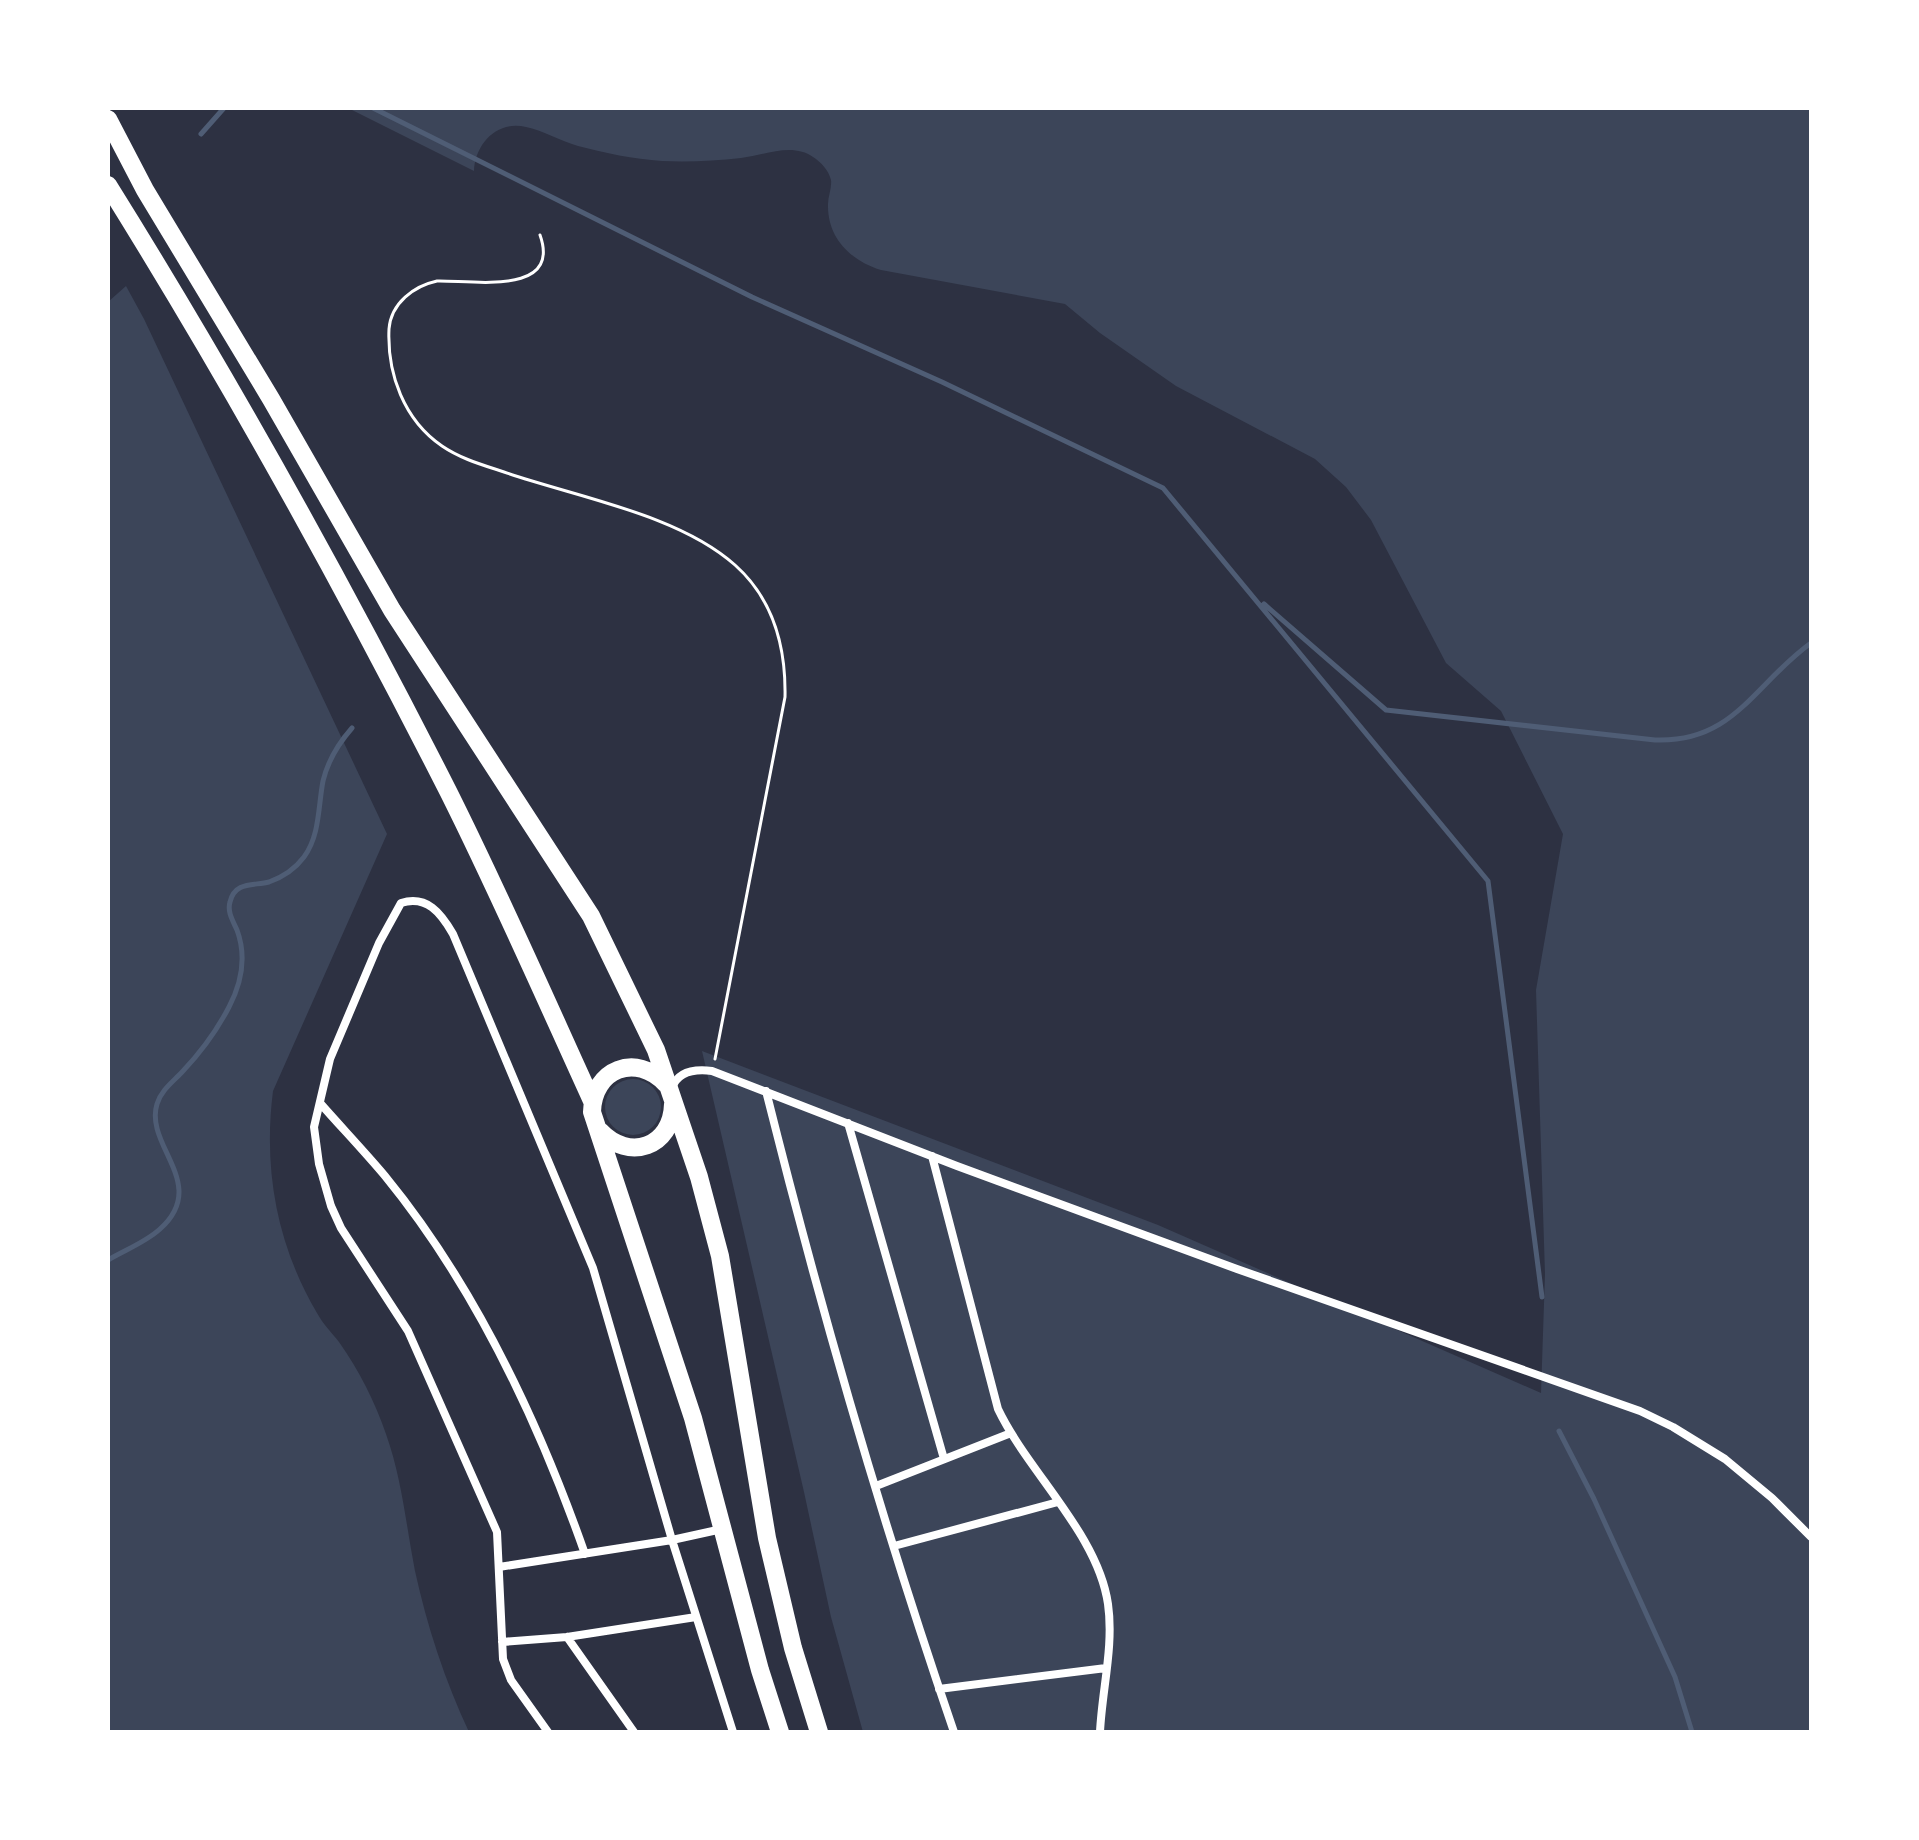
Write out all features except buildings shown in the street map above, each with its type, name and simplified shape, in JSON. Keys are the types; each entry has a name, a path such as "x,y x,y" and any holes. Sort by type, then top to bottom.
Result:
{"highway":[{"path":"108,119 145,190 271,399 392,610 591,916 656,1050 699,1177 720,1256 767,1538 793,1648 819,1732"},
{"path":"108,185 183,306 277,470 418,734 475,847 592,1101 592,1112 668,1337 780,1732"},
{"path":"592,1101 601,1082 628,1067 649,1070 670,1093 670,1124 665,1133 648,1145 616,1145 600,1131"}],"street":[{"path":"548,1732 511,1680 503,1659 497,1532 408,1331 341,1228 331,1206 316,1146 314,1127 330,1059 379,943 401,903 413,900 427,903 440,914 453,934 593,1268 672,1540 733,1732"},
{"path":"670,1093 675,1079 683,1074 703,1069 712,1071 1237,1269 1640,1411 1725,1459 1772,1498 1811,1537"},
{"path":"766,1091 795,1206 876,1486 954,1732"},
{"path":"320,1103 386,1177 475,1310 536,1429 585,1554"},
{"path":"848,1123 944,1459"},
{"path":"932,1156 992,1393 1011,1433 1091,1554 1106,1589 1110,1625 1100,1732"},
{"path":"876,1486 1011,1433"},
{"path":"894,1546 1058,1502"},
{"path":"499,1567 672,1540 723,1528"},
{"path":"502,1642 567,1637 696,1617"},
{"path":"567,1637 634,1732"},
{"path":"939,1689 1106,1668"}],"path":[{"path":"540,235 543,250 539,265 520,281 437,281 426,283 407,295 393,313 390,324 394,375 407,408 417,423 442,446 484,465 647,518 703,543 745,575 772,617 783,654 785,697 712,1071"}],"shaded area":[{"path":"348,108 1811,108 1811,1732 863,1732 831,1617 702,1051 1158,1225 1541,1393 1545,1274 1536,990 1563,834 1501,711 1446,663 1371,520 1346,487 1315,459 1176,386 1100,333 1065,304 881,270 860,261 843,246 832,227 828,204 831,180 828,173 816,159 802,152 783,150 711,161 651,160 588,149 532,128 515,126 497,131 483,143 474,171"},
{"path":"126,286 387,834 273,1091 270,1120 272,1178 283,1234 303,1287 319,1317 360,1375 386,1434 400,1485 425,1612 469,1732 108,1732 108,302"},
{"path":"633,1079 653,1087 661,1107 653,1127 633,1135 613,1127 605,1107 613,1087"}],"waterway":[{"path":"201,134 224,108"},
{"path":"373,108 752,297 942,382 1163,488 1488,881 1542,1297"},
{"path":"1264,604 1386,710 1655,740 1705,732 1724,721 1811,643"},
{"path":"108,1260 154,1234 174,1212 179,1196 178,1181 159,1135 155,1120 157,1104 165,1090 214,1032 237,988 242,969 242,950 230,913 232,895 241,887 279,878 304,857 316,830 328,766 352,728"},
{"path":"1559,1431 1594,1499 1675,1677 1692,1732"}]}
